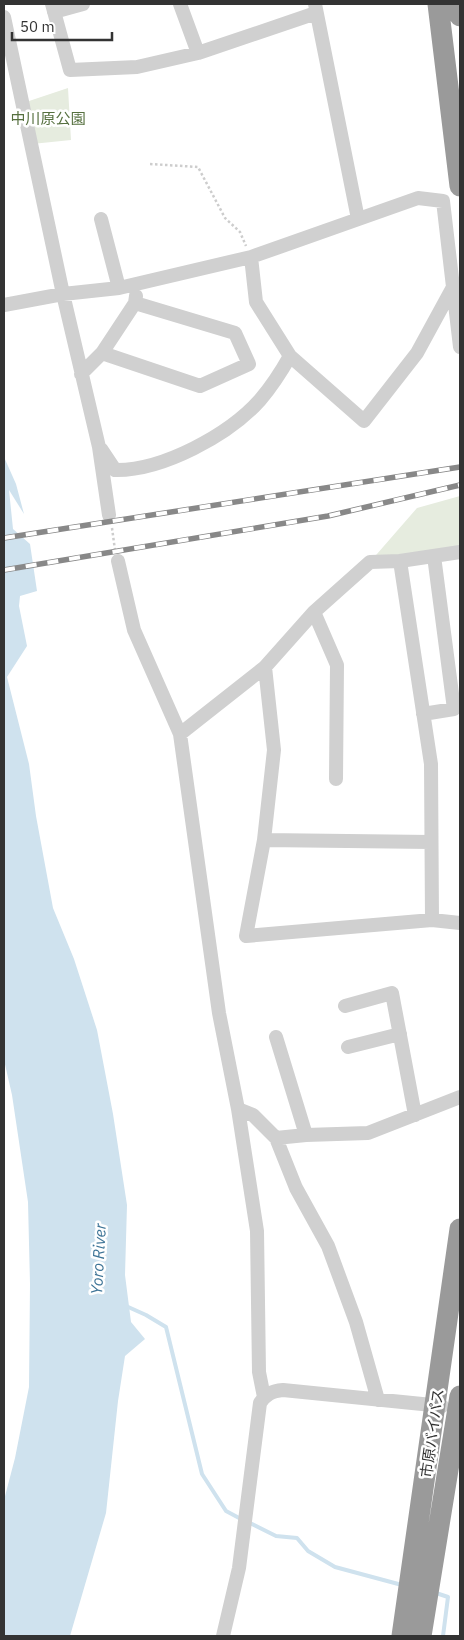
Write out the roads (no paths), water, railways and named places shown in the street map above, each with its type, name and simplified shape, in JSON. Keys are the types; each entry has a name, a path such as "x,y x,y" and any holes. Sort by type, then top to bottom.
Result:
{"highway":[{"path":"438,4 460,186"},
{"path":"459,4 460,16"},
{"name":"市原バイパス","path":"402,1636 460,1229"},
{"name":"市原バイパス","path":"421,1636 460,1404"}],"street":[{"path":"83,4 53,8 70,70 137,67 198,53 315,8 358,219"},
{"path":"180,4 198,53"},
{"path":"4,17 62,294 99,447 110,518"},
{"path":"4,305 62,294 137,285 251,257 418,198 443,201 460,347"},
{"path":"101,219 119,288"},
{"path":"251,257 256,302 290,356 364,421 417,353 453,287"},
{"path":"81,374 102,353 135,303 137,285"},
{"path":"102,353 200,386 249,364 235,333 135,303"},
{"path":"99,447 115,470 152,466 186,453 238,422 274,383 290,356"},
{"path":"180,734 265,667 314,612 370,562 400,561 460,552"},
{"path":"423,714 454,709 434,556"},
{"path":"118,561 134,630 180,734 219,1012 238,1109 257,1231 259,1372 264,1397"},
{"path":"400,561 431,764 432,920"},
{"path":"314,612 337,664 336,779"},
{"path":"265,667 274,750 264,840 246,936 432,920 460,923"},
{"path":"264,840 431,842"},
{"path":"345,1006 392,993 415,1115"},
{"path":"348,1047 400,1034"},
{"path":"276,1037 306,1135"},
{"path":"276,1138 368,1133 460,1098"},
{"path":"238,1109 253,1115 276,1138 296,1188 328,1246 356,1322 378,1400"},
{"path":"224,1636 239,1568 260,1403 264,1397 272,1391 283,1390 436,1406 460,1404"}],"water":[{"name":"Yoro River","path":"4,457 16,484 24,514 9,490 13,529 30,544 37,591 20,596 19,606 27,646 7,677 29,764 36,816 53,908 74,959 97,1030 113,1114 127,1205 125,1275 131,1322 145,1339 125,1356 118,1401 106,1513 70,1636 4,1636 4,1500 15,1458 29,1387 30,1284 28,1202 12,1095 4,1060"}],"waterway":[{"path":"126,1306 166,1327 202,1474 226,1511 241,1519"},
{"path":"248,1522 276,1536 297,1538 308,1551 335,1567 402,1585"},
{"path":"436,1593 448,1597 443,1636"}],"railway":[{"path":"4,538 460,467"},
{"path":"4,570 328,516 460,485"}],"park label":[{"name":"中川原公園","path":"48,118"}]}
